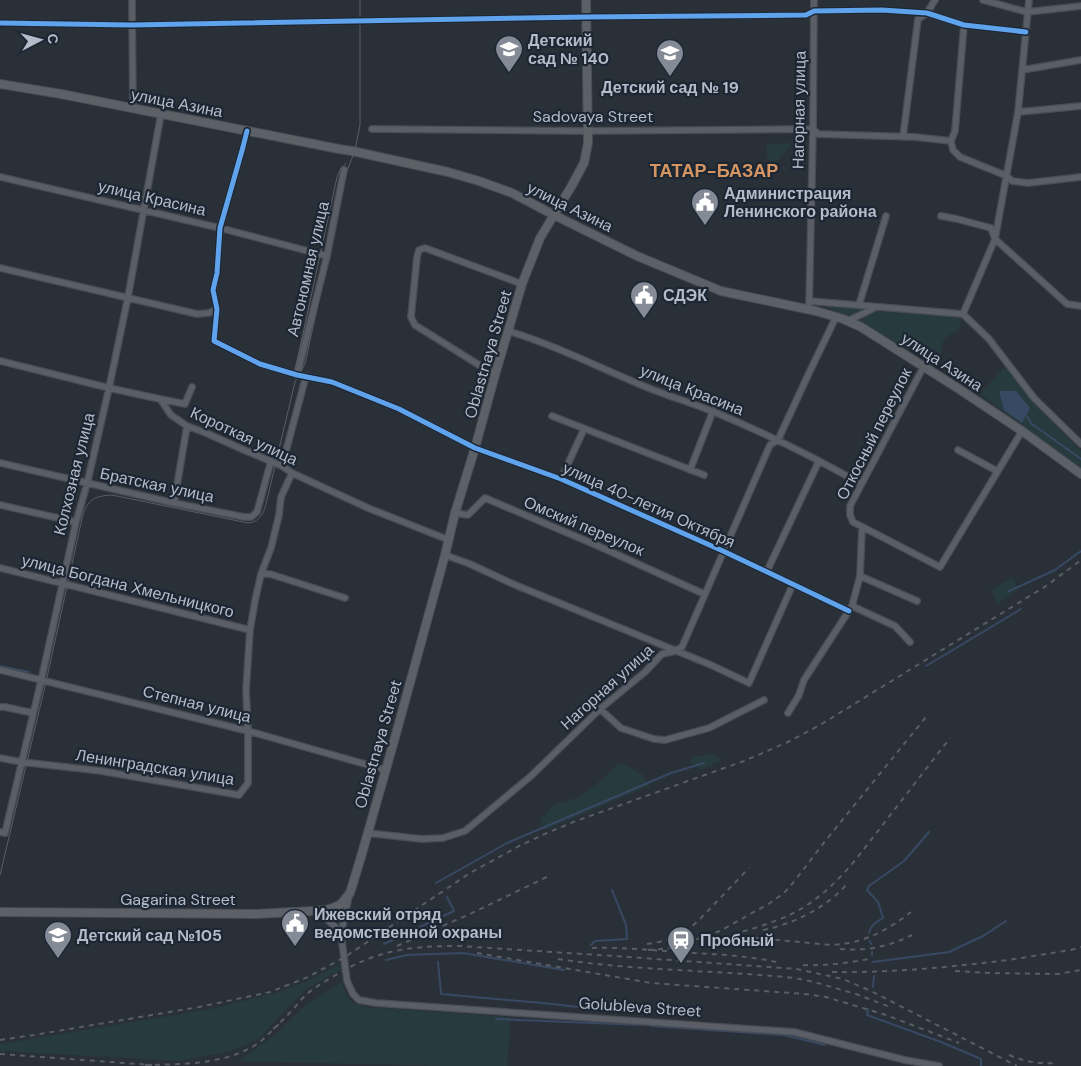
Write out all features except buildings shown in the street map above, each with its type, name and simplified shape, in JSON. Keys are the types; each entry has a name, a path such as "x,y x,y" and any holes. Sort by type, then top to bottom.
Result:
{"main road":[{"name":"Oblastnaya Street","path":"350,894 386,770 455,513 522,284 540,238 584,163 588,143 586,0"},
{"name":"улица Азина","path":"0,84 352,151 479,181 512,193 637,256 721,291 836,317 861,327 1022,431 1081,474"},
{"name":"Gagarina Street","path":"0,912 256,914 326,910 341,904 350,894"}],"street":[{"path":"132,0 133,108"},
{"name":"Нагорная улица","path":"808,310 814,129 814,0"},
{"path":"903,136 918,18 927,13 935,0"},
{"path":"983,0 1027,12 1081,6"},
{"path":"963,314 995,239 1018,112 1029,0"},
{"path":"0,24 132,25 586,17 806,16 814,11 882,10 927,13 964,25 1026,32"},
{"path":"964,25 955,130 951,141 954,150 960,157 1007,176 1012,181 1028,183 1081,177"},
{"path":"1022,70 1081,60"},
{"path":"1018,112 1081,106"},
{"name":"Колхозная улица","path":"0,832 5,833 76,522 87,484 109,388 128,297 161,114"},
{"name":"Sadovaya Street","path":"372,129 814,129 818,134 903,136 951,141"},
{"path":"0,268 197,314 208,313 217,309 213,290 220,228 247,131"},
{"name":"Автономная улица","path":"297,374 327,256 344,170"},
{"name":"улица Красина","path":"0,177 220,228 327,256"},
{"path":"859,305 886,216"},
{"path":"941,216 991,228 995,239 1067,304 1081,306"},
{"path":"495,375 415,325 412,321 419,250 425,248 522,284"},
{"path":"809,301 963,314 989,339 1034,398 1081,444"},
{"path":"848,322 876,307"},
{"name":"улица 40-летия Октября","path":"217,309 214,341 260,364 332,382 399,409 475,448 561,479 724,551 793,584 896,626 910,642"},
{"name":"Нагорная улица","path":"367,834 422,839 443,838 465,831 531,776 600,709 645,672 662,654 682,647 770,445 778,440 836,317"},
{"name":"улица Красина","path":"508,331 528,337 778,440 861,484"},
{"path":"0,361 109,388 185,404 192,387"},
{"name":"Откосный переулок","path":"862,528 853,522 850,515 850,506 924,366"},
{"path":"282,466 306,376"},
{"name":"Короткая улица","path":"160,399 171,415 187,426 271,461 292,473 368,508 449,540"},
{"path":"690,470 713,412"},
{"path":"552,416 704,475"},
{"path":"174,504 187,426"},
{"path":"561,479 584,429"},
{"path":"788,713 799,695 804,680 850,608 860,576 862,528 940,567 1022,431"},
{"path":"958,450 997,471"},
{"name":"Братская улица","path":"0,464 174,504 251,517 258,512 271,461"},
{"path":"767,571 819,461"},
{"path":"248,731 246,690 250,630 261,574 271,548 279,516 281,498 292,473"},
{"name":"Омский переулок","path":"455,513 468,515 485,498 596,545 704,594"},
{"path":"0,505 76,522"},
{"path":"445,554 711,665 749,684 793,584"},
{"name":"улица Богдана Хмельницкого","path":"0,568 250,630"},
{"path":"261,574 270,574 344,598"},
{"path":"860,576 918,601"},
{"name":"Степная улица","path":"0,670 248,731 386,770"},
{"path":"600,709 621,728 654,739 665,740 709,728 764,700"},
{"path":"0,707 33,713"},
{"name":"Ленинградская улица","path":"0,758 102,771 239,795 248,783 248,731"},
{"path":"341,934 350,894"},
{"path":"312,911 334,924 341,934"},
{"name":"Golubleva Street","path":"341,934 346,982 359,1000 376,1004 794,1032 905,1060 939,1066"}],"green space":[{"path":"793,143 774,165 767,158 767,144"},
{"path":"821,304 963,315 958,331 945,338 942,344 942,352 932,362"},
{"path":"1006,365 1055,425 1081,451 1081,470 980,394"},
{"path":"1013,577 1018,590 997,604 991,590"},
{"path":"712,754 722,760 701,770 690,763 691,757"},
{"path":"618,763 625,764 643,775 649,786 545,830 540,820 553,805 580,797 604,778"},
{"path":"338,965 341,969 305,990 258,1039 231,1051 179,1061 0,1051 0,1044 210,1009 276,993 305,982"},
{"path":"341,982 350,1001 367,1007 511,1017 507,1066 238,1061 275,1035 308,1003"}],"water":[{"path":"999,391 1016,391 1030,408 1022,423 1004,410"}],"waterway":[{"path":"1026,415 1032,424 1081,459"},
{"path":"1009,591 1055,570 1081,551"},
{"path":"926,666 1021,609"},
{"path":"0,666 29,672"},
{"path":"436,883 507,843 671,773 704,763"},
{"path":"869,933 872,926 883,918 878,902 867,890 869,886 904,861 929,832"},
{"path":"591,945 595,941 627,939 626,925 612,890"},
{"path":"384,944 454,911 447,897"},
{"path":"873,962 949,952 983,936 1006,921"},
{"path":"386,960 407,955 463,953 564,970"},
{"path":"438,962 441,994 615,1011"},
{"path":"873,987 874,976"},
{"path":"868,1009 867,1015 981,1059 981,1066"},
{"path":"496,1019 641,1025"},
{"path":"651,1026 784,1035 825,1045"}],"tram line":[{"path":"0,875 46,682 83,514 88,504 97,497 112,495 248,523 259,519 265,508 295,382 305,364 346,173 355,151 360,125 360,0"},
{"path":"294,375 337,177 346,163"}],"railway":[{"path":"0,1040 199,1007 270,992 308,977 345,957 470,873 521,845 576,821 744,761 788,742 820,725 1046,586 1081,560"},
{"path":"648,950 672,948 720,931 784,893 926,717"},
{"path":"714,940 784,918 812,902 826,891 857,858 950,738"},
{"path":"647,944 659,942 688,930 749,868"},
{"path":"397,946 470,914 551,875"},
{"path":"763,930 786,924 820,907 847,884"},
{"path":"735,936 831,945 843,944 864,939 883,931 911,912"},
{"path":"840,949 877,947 894,943 912,935"},
{"path":"273,1029 312,990 365,960 394,951 424,947 459,946 797,969 843,979 871,991 1017,1066"},
{"path":"832,972 892,971 952,966 1012,959 1081,947"},
{"path":"592,948 624,948 727,955 776,962"},
{"path":"477,953 651,983 826,997 886,1015 959,1043"},
{"path":"558,959 617,966 795,978 856,994 890,1007"},
{"path":"803,965 836,964 869,959"},
{"path":"955,971 1058,974 1081,970"},
{"path":"145,1065 200,1062 227,1057 256,1045 279,1024"},
{"path":"0,1054 152,1065"},
{"path":"1009,1055 1032,1062 1057,1063"}],"cycle path":[{"path":"0,23 132,25 806,15 814,11 882,10 927,13 964,25 1026,32"},
{"path":"247,131 220,228 217,273 213,290 217,309 214,341 260,364 297,375 332,382 399,409 475,448 561,479 723,551 849,611"}],"place":[{"name":"Детский сад № 140","path":"509,73"},
{"name":"Детский сад № 19","path":"670,77"},
{"name":"Администрация Ленинского района","path":"705,226"},
{"name":"СДЭК","path":"644,319"},
{"name":"Ижевский отряд ведомственной охраны","path":"295,947"},
{"name":"Детский сад №105","path":"58,959"},
{"name":"Пробный","path":"681,964"}],"district":[{"name":"ТАТАР-БАЗАР","path":"714,171"}]}
